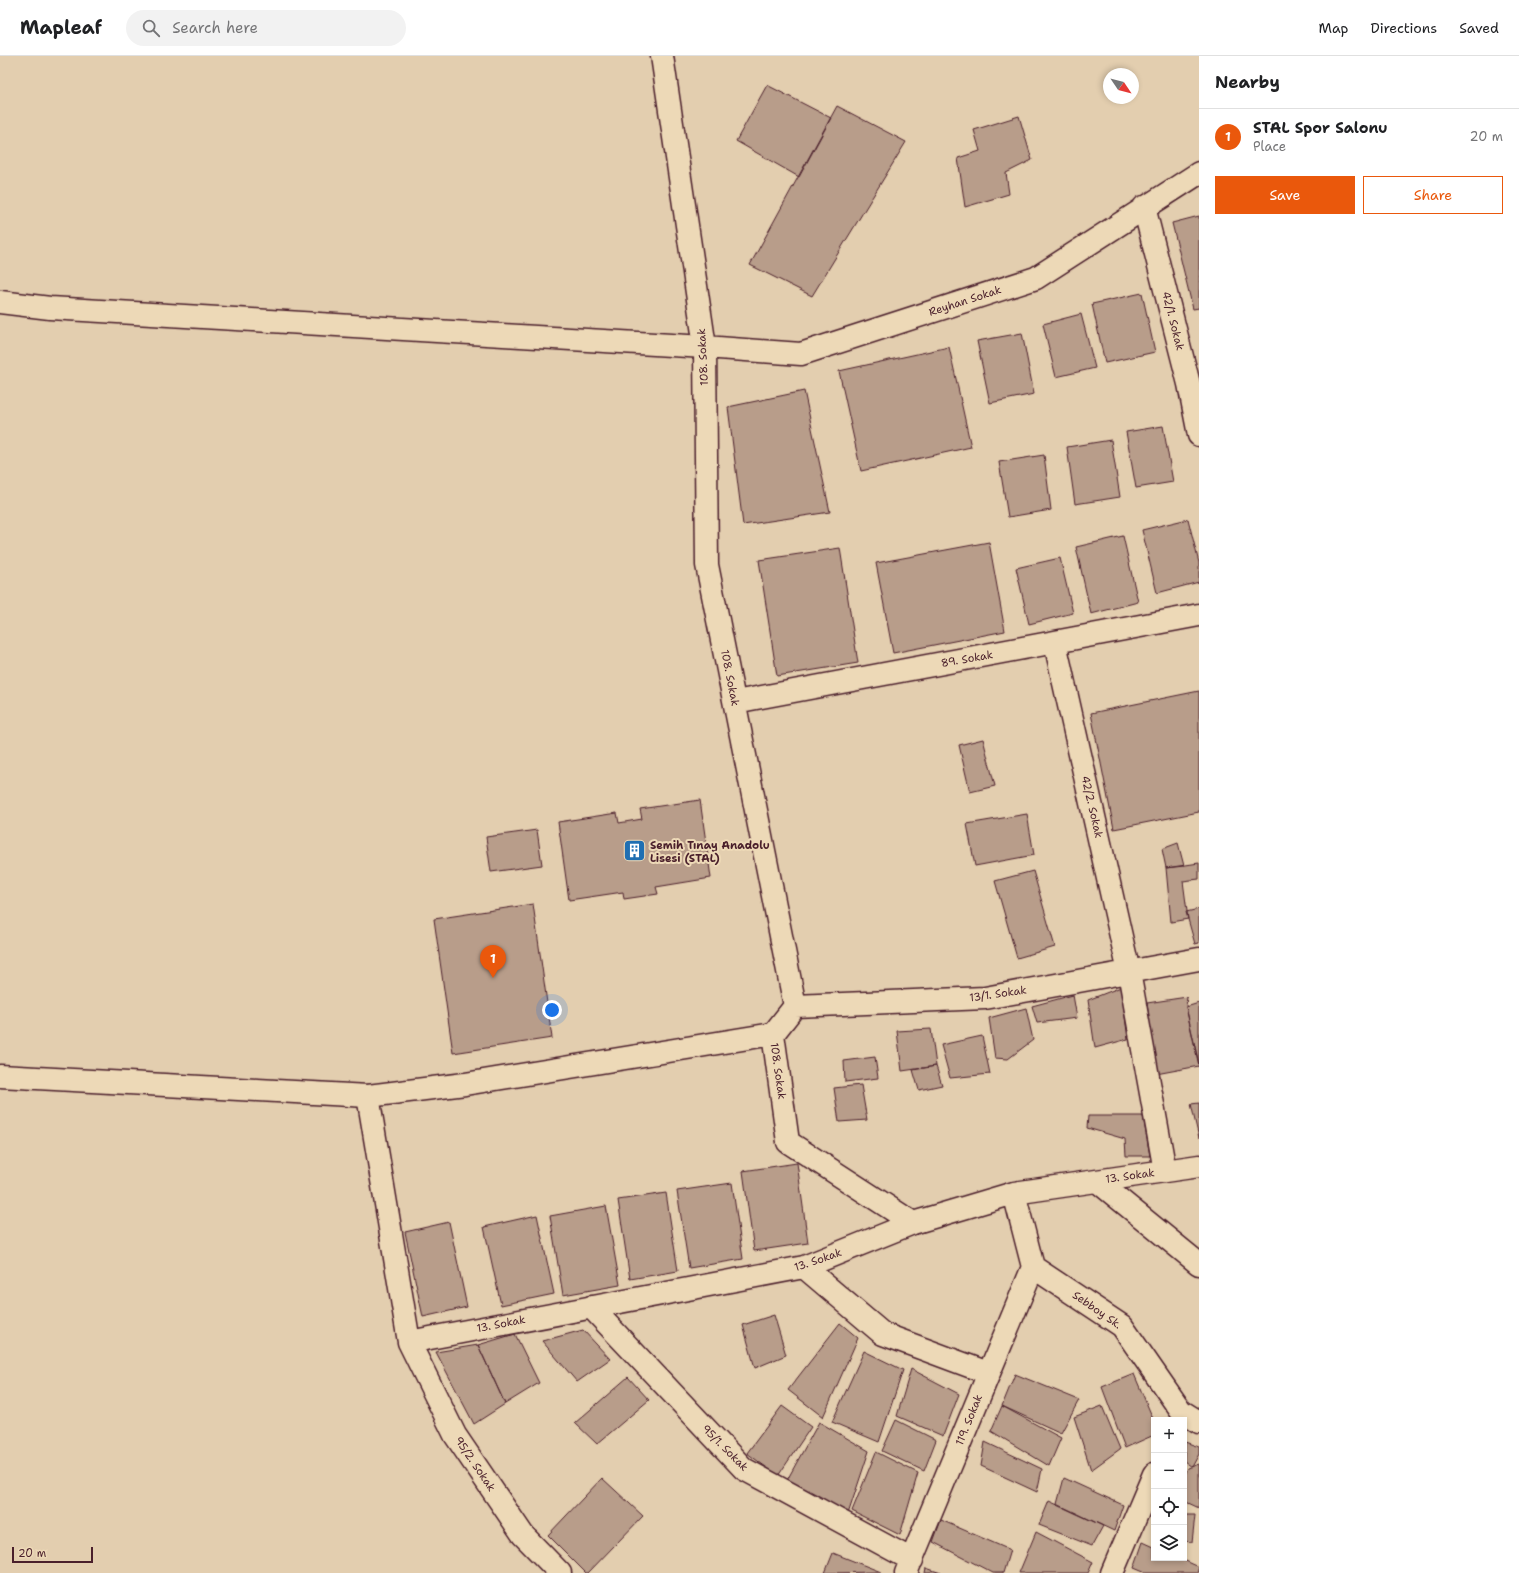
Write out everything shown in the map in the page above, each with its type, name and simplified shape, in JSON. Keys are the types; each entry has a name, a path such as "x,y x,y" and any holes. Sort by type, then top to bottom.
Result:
{"street":[{"name":"108. Sokak","path":"662,56 705,347 707,565 795,1006 773,1034 788,1142 913,1223"},
{"name":"Reyhan Sokak","path":"0,302 50,308 801,354 1036,278 1199,173"},
{"name":"42/1. Sokak","path":"1144,208 1189,384 1199,435"},
{"name":"89. Sokak","path":"735,702 1199,615"},
{"name":"42/2. Sokak","path":"1055,643 1129,972 1165,1171"},
{"name":"13/1. Sokak","path":"795,1006 985,998 1199,959"},
{"path":"0,1076 368,1096 465,1084 773,1034"},
{"name":"95/2. Sokak","path":"368,1096 409,1342 455,1435 523,1535 560,1573"},
{"name":"13. Sokak","path":"409,1342 804,1267 913,1223 1014,1193 1199,1166"},
{"path":"1097,1181 1199,1264"},
{"path":"1014,1193 1033,1267"},
{"path":"804,1267 883,1334 988,1373"},
{"name":"119. Sokak","path":"909,1567 1033,1267"},
{"name":"Sebboy Sk.","path":"1033,1267 1122,1326 1185,1417"},
{"name":"95/1. Sokak","path":"591,1307 744,1469 909,1567"},
{"path":"1112,1573 1151,1481"}],"building":[{"path":"767,85 831,118 799,177 736,141"},
{"path":"837,106 906,142 812,296 750,265"},
{"path":"1019,116 1032,160 1006,173 1009,194 965,207 958,158 980,151 974,130"},
{"path":"1199,216 1199,308 1193,309 1172,223"},
{"path":"1142,293 1155,352 1105,363 1092,304"},
{"path":"1081,314 1095,368 1056,377 1043,324"},
{"path":"1022,333 1034,394 990,403 977,341"},
{"path":"949,347 971,447 861,471 839,371"},
{"path":"804,391 830,512 743,525 728,407"},
{"path":"1163,426 1173,482 1136,488 1126,432"},
{"path":"1111,440 1120,497 1075,504 1067,447"},
{"path":"1044,455 1051,510 1008,517 999,462"},
{"path":"1188,519 1199,563 1199,582 1157,593 1142,530"},
{"path":"1123,536 1138,602 1091,614 1076,547"},
{"path":"989,542 1005,631 893,653 876,563"},
{"path":"840,548 858,663 777,676 759,560"},
{"path":"1060,558 1073,613 1029,624 1016,568"},
{"path":"1199,691 1199,812 1114,829 1091,713"},
{"path":"983,739 995,786 970,792 959,745"},
{"name":"Semih Tınay Anadolu Lisesi (STAL)","path":"700,800 711,878 656,887 658,894 624,899 623,892 569,900 558,822 617,813 619,823 642,819 640,809"},
{"path":"1027,814 1034,855 975,866 967,824"},
{"path":"537,830 542,865 491,872 486,837"},
{"path":"1178,843 1184,866 1166,868 1162,849"},
{"path":"1199,863 1199,879 1183,881 1188,919 1171,922 1166,868"},
{"path":"1033,871 1055,947 1017,958 995,881"},
{"path":"533,904 552,1038 453,1053 434,919"},
{"path":"1199,909 1199,943 1195,944 1186,912"},
{"path":"1121,987 1128,1039 1095,1048 1088,1000"},
{"path":"1073,995 1077,1018 1037,1023 1032,1006"},
{"path":"1187,997 1186,1007 1199,1066 1156,1074 1147,1003"},
{"path":"1199,1003 1199,1064 1186,1007"},
{"path":"1026,1008 1033,1040 1008,1059 995,1058 989,1018"},
{"path":"931,1029 936,1066 902,1071 897,1031"},
{"path":"982,1036 990,1074 950,1078 941,1045"},
{"path":"875,1057 878,1078 845,1082 844,1061"},
{"path":"936,1066 942,1085 919,1090 913,1070"},
{"path":"861,1085 867,1120 839,1122 834,1088"},
{"path":"1199,1103 1199,1138 1191,1104"},
{"path":"1088,1116 1143,1116 1150,1156 1126,1156 1125,1139 1087,1128"},
{"path":"797,1163 808,1243 754,1251 743,1171"},
{"path":"732,1183 743,1259 689,1268 677,1191"},
{"path":"666,1193 678,1271 630,1279 618,1200"},
{"path":"606,1206 620,1285 563,1295 550,1216"},
{"path":"537,1215 554,1294 501,1305 484,1227"},
{"path":"449,1222 467,1307 423,1317 405,1232"},
{"path":"774,1315 786,1355 755,1368 743,1325"},
{"path":"840,1323 858,1338 823,1417 788,1390"},
{"path":"583,1330 610,1359 577,1382 542,1341"},
{"path":"515,1334 539,1383 505,1404 478,1345"},
{"path":"478,1345 505,1404 474,1424 436,1352"},
{"path":"864,1351 903,1370 879,1442 832,1422"},
{"path":"911,1369 959,1394 943,1436 897,1416"},
{"path":"1015,1374 1079,1400 1061,1433 1002,1406"},
{"path":"1134,1374 1152,1417 1151,1417 1151,1436 1125,1448 1102,1387"},
{"path":"628,1377 649,1400 597,1444 575,1423"},
{"path":"782,1406 811,1427 778,1476 747,1453"},
{"path":"1002,1406 1061,1438 1049,1466 991,1431"},
{"path":"1102,1406 1120,1449 1091,1470 1074,1417"},
{"path":"896,1420 936,1440 924,1471 882,1451"},
{"path":"819,1422 869,1451 848,1514 786,1482"},
{"path":"985,1442 1042,1469 1037,1492 981,1466"},
{"path":"1187,1443 1199,1447 1199,1454 1192,1467 1187,1463"},
{"path":"876,1452 918,1473 900,1535 852,1511"},
{"path":"1199,1464 1199,1508 1187,1502 1188,1468"},
{"path":"602,1478 643,1516 588,1573 586,1573 548,1535"},
{"path":"1064,1478 1123,1505 1114,1531 1057,1504"},
{"path":"1049,1501 1103,1526 1092,1546 1039,1525"},
{"path":"1187,1515 1195,1515 1192,1542 1187,1541"},
{"path":"941,1520 1010,1550 1003,1573 993,1573 933,1542"},
{"path":"1036,1532 1093,1562 1088,1573 1019,1573"},
{"path":"1143,1542 1151,1546 1151,1561 1186,1561 1199,1567 1197,1573 1146,1573 1134,1568"},
{"path":"833,1553 881,1572 825,1573"},
{"path":"926,1568 941,1573 925,1573"}],"place":[{"name":"Semih Tınay Anadolu Lisesi (STAL)","path":"634,851"},
{"name":"STAL Spor Salonu","path":"493,978"}]}
